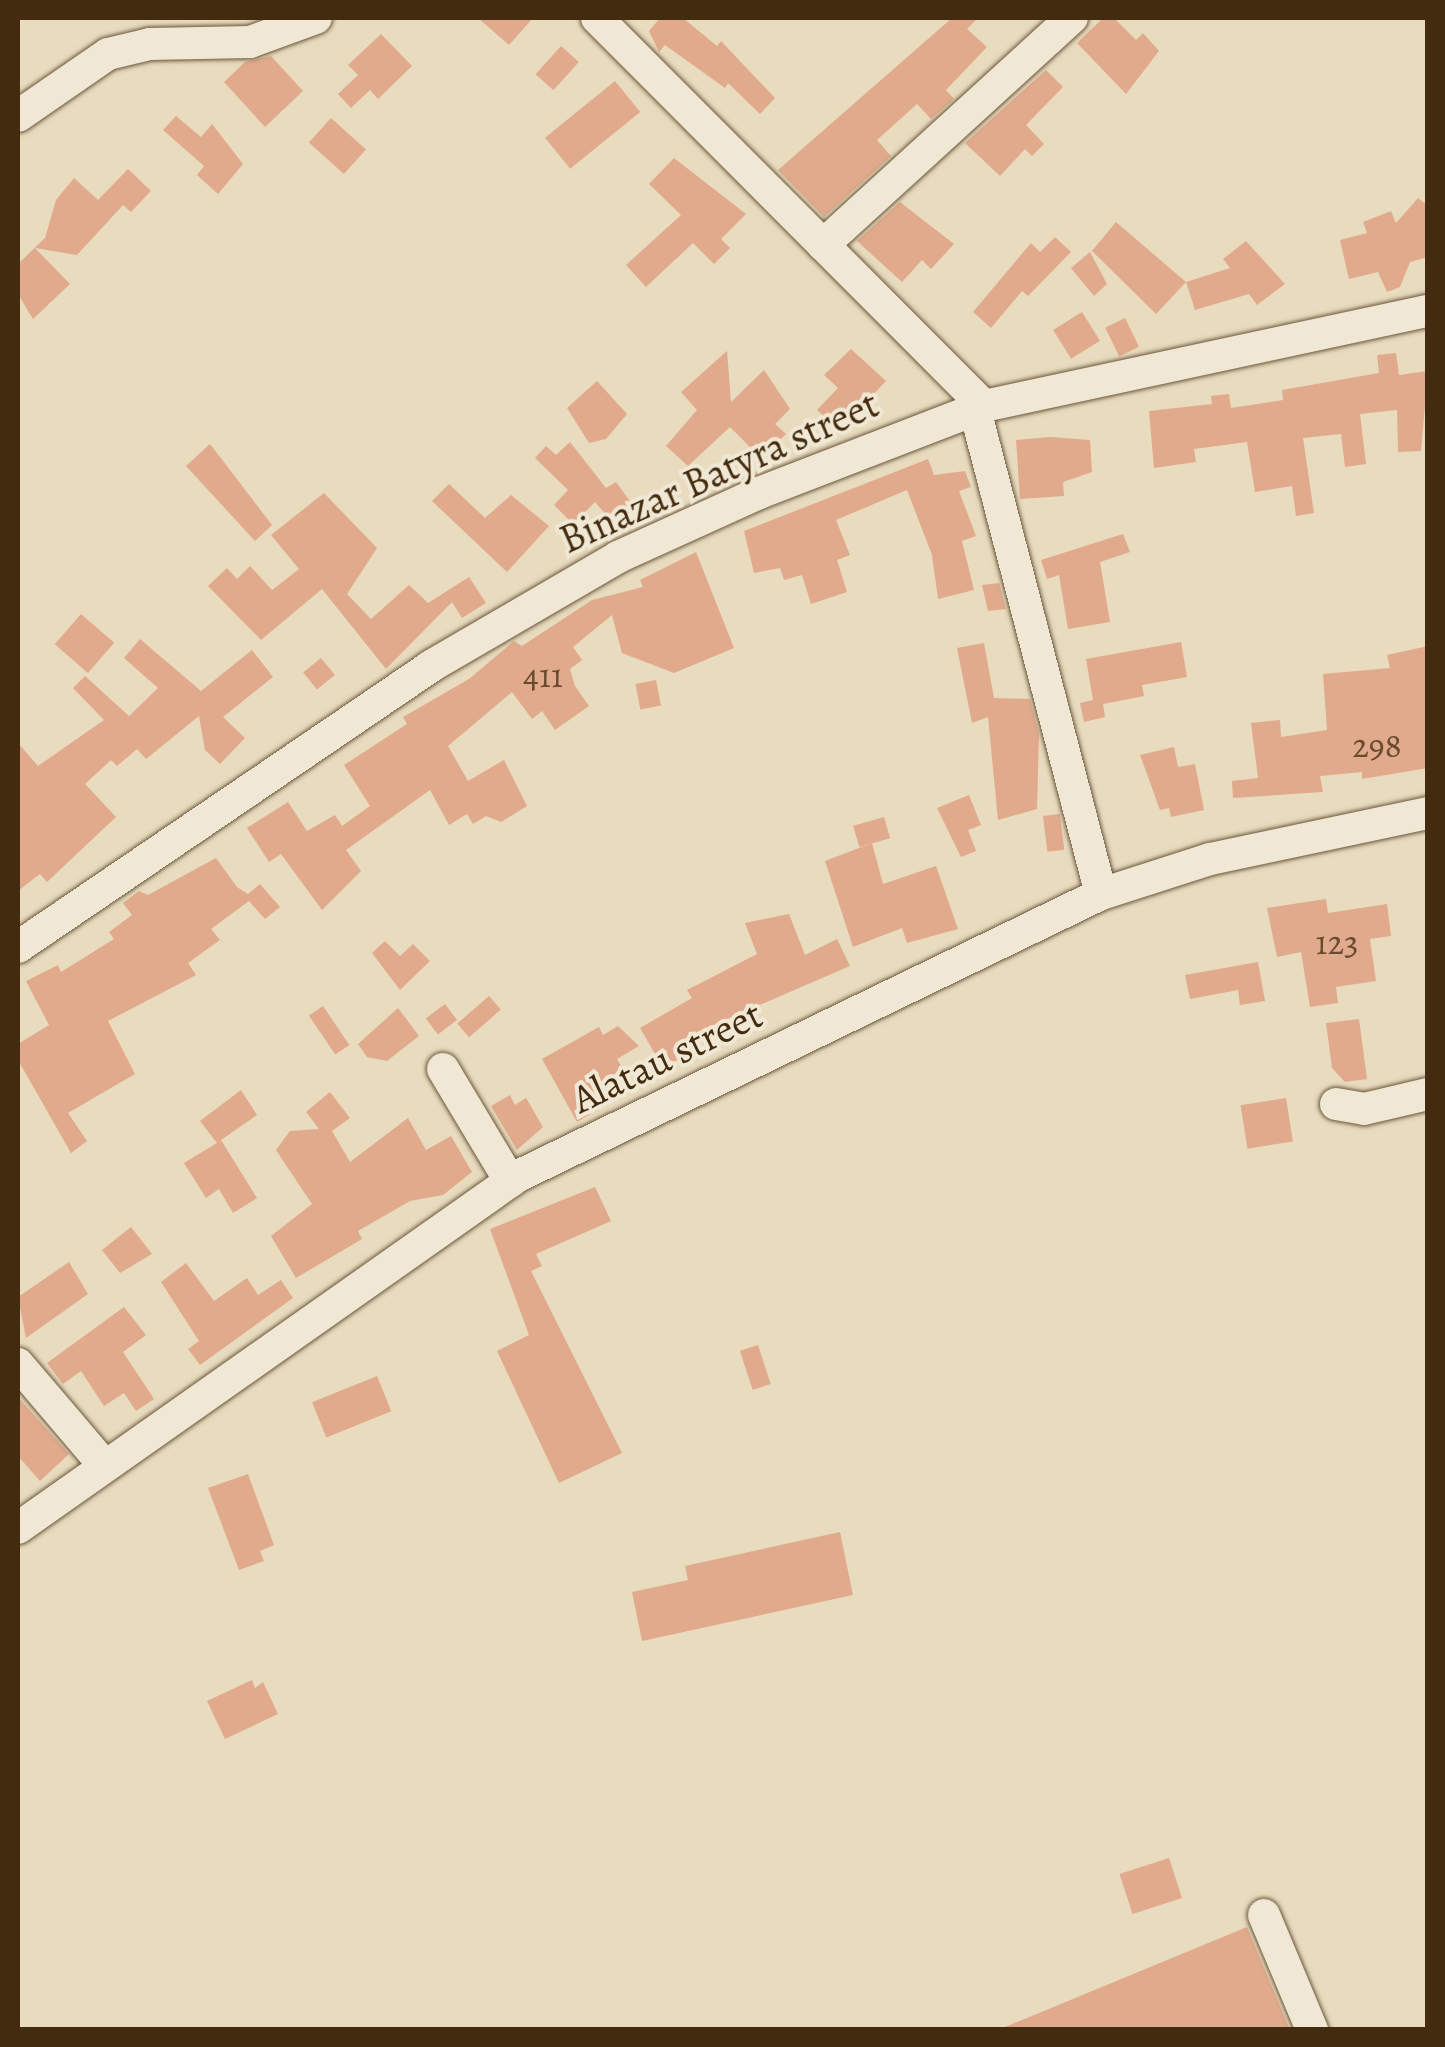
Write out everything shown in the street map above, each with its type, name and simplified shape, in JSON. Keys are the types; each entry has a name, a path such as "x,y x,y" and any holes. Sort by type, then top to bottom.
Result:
{"street":[{"path":"18,116 108,54 150,44 250,42 316,18"},
{"path":"597,18 980,408 1101,894"},
{"path":"823,245 1072,18"},
{"name":"Binazar Batyra street","path":"18,946 431,666 618,557 980,408 1428,310"},
{"name":"Alatau street","path":"18,1528 510,1181 1101,894 1210,858 1426,820"},
{"path":"444,1070 510,1181"},
{"path":"1336,1104 1364,1109 1428,1094"},
{"path":"18,1364 104,1465"},
{"path":"1264,1915 1312,2030"}],"building":[{"path":"478,18 533,18 509,45"},
{"path":"660,18 683,18 717,46 721,41 775,98 760,114 728,83 725,88 665,45 659,52 649,31"},
{"path":"952,18 978,18 967,29 987,47 946,90 954,99 931,119 917,104 877,140 891,156 824,217 778,170"},
{"path":"1103,18 1114,18 1136,40 1143,33 1159,51 1126,94 1077,43"},
{"path":"381,34 412,66 378,99 370,90 351,108 338,94 358,75 348,65"},
{"path":"561,46 579,62 553,90 536,74"},
{"path":"271,56 303,91 265,127 224,82 245,62"},
{"path":"1046,70 1063,87 1026,125 1044,144 1032,156 1025,149 1000,176 965,143"},
{"path":"615,81 640,112 570,169 545,138"},
{"path":"176,116 201,137 212,124 243,164 218,194 197,175 204,166 163,130"},
{"path":"331,118 366,149 344,174 309,143"},
{"path":"674,158 746,214 721,239 730,248 714,264 693,243 646,287 626,265 681,215 649,184"},
{"path":"128,169 151,191 131,212 123,205 77,255 35,248 70,284 33,319 18,294 18,264 45,238 56,200 74,178 98,200"},
{"path":"1418,198 1428,206 1428,257 1410,262 1400,287 1387,292 1378,272 1349,279 1340,240 1367,233 1363,222 1391,211 1396,223"},
{"path":"900,202 954,244 931,269 922,260 902,282 857,241"},
{"path":"1116,222 1186,282 1156,314 1092,251"},
{"path":"1055,237 1071,252 1028,296 1022,291 991,328 973,312 1031,243 1040,252"},
{"path":"1246,241 1285,284 1257,305 1249,294 1195,310 1186,282 1230,268 1223,259"},
{"path":"1090,252 1107,284 1094,296 1071,268"},
{"path":"1082,312 1100,341 1071,359 1053,330"},
{"path":"1125,318 1139,347 1119,356 1105,328"},
{"path":"851,349 886,381 839,431 817,410 838,388 824,375"},
{"path":"727,351 731,402 764,370 790,409 775,424 786,434 761,458 730,427 688,466 666,446 697,410 681,392"},
{"path":"1396,353 1399,375 1428,371 1421,451 1398,452 1397,410 1360,414 1366,464 1345,467 1341,434 1303,438 1314,513 1296,516 1292,486 1255,492 1247,442 1194,449 1196,462 1154,468 1149,411 1212,404 1211,396 1229,394 1231,408 1283,400 1282,390 1379,373 1377,355"},
{"path":"597,381 627,414 606,439 589,443 567,408"},
{"path":"1016,440 1090,440 1092,472 1063,482 1064,496 1020,499"},
{"path":"570,442 606,488 616,482 635,508 617,521 620,531 595,502 573,524 554,505 568,490 535,458 546,446 556,455"},
{"path":"210,444 272,525 255,541 186,466"},
{"path":"928,459 934,475 965,471 971,487 959,491 976,536 962,541 974,590 938,599 932,555 907,490 836,520 850,555 837,560 847,592 811,604 802,575 784,580 780,568 754,573 744,531"},
{"path":"449,484 485,518 511,495 549,526 507,572 432,501"},
{"path":"324,493 377,548 347,594 371,619 409,585 428,603 469,577 486,603 462,618 452,602 386,669 322,589 261,640 208,586 227,568 237,579 250,566 272,590 299,569 271,535"},
{"path":"1123,534 1130,552 1100,562 1110,622 1068,629 1059,575 1047,579 1041,560"},
{"path":"696,552 734,648 674,673 622,653 612,615 573,647 582,660 570,669 575,686 589,706 555,730 542,711 532,719 512,692 448,746 468,781 504,760 527,806 501,822 486,816 473,824 467,814 449,825 430,790 346,850 361,871 322,910 281,854 269,862 247,828 288,802 307,831 335,815 342,826 370,806 344,765 407,724 403,717 469,679 514,641 522,646 592,600 643,587 640,580"},
{"path":"999,583 1006,609 988,611 982,585"},
{"path":"81,614 114,643 88,673 55,644"},
{"path":"140,639 201,691 252,650 273,677 223,717 245,738 220,764 205,750 199,716 146,759 137,749 117,766 111,760 85,784 116,817 47,882 40,874 18,891 18,743 38,766 104,720 73,688 85,676 129,716 158,688 124,658"},
{"path":"1181,642 1187,677 1142,685 1144,696 1103,704 1105,717 1084,722 1080,703 1093,700 1086,659"},
{"path":"984,643 994,698 1030,699 1039,734 1037,809 998,820 988,717 972,723 957,648"},
{"path":"1428,646 1428,768 1362,779 1362,772 1320,776 1323,792 1233,798 1232,781 1258,778 1251,723 1280,720 1281,737 1327,730 1323,674 1390,668 1387,655"},
{"path":"321,658 335,675 317,690 303,672"},
{"path":"656,680 661,706 640,710 635,684"},
{"path":"1174,747 1178,767 1195,764 1204,810 1171,817 1169,808 1160,810 1140,755"},
{"path":"969,795 981,825 968,830 976,851 961,857 937,808"},
{"path":"1060,814 1064,850 1047,852 1043,816"},
{"path":"884,817 890,838 859,847 853,826"},
{"path":"872,843 883,884 936,866 958,929 907,943 902,928 853,947 825,861"},
{"path":"216,858 237,887 248,894 260,884 280,907 265,919 249,901 211,929 220,940 188,963 196,975 108,1021 135,1074 68,1113 87,1141 71,1153 18,1060 18,1044 49,1025 26,981 58,965 61,972 114,939 109,932 132,915 123,903 139,891 148,895"},
{"path":"1326,899 1328,913 1387,904 1391,936 1370,939 1376,981 1336,987 1338,1003 1310,1007 1301,952 1277,957 1267,908"},
{"path":"789,914 805,955 837,939 850,966 697,1032 699,1052 662,1066 640,1028 692,998 687,990 757,954 745,923"},
{"path":"385,941 400,956 413,944 430,961 400,990 372,953"},
{"path":"1258,962 1265,1001 1240,1005 1238,990 1190,999 1185,975"},
{"path":"489,996 501,1010 469,1037 457,1024"},
{"path":"445,1004 457,1020 438,1034 426,1018"},
{"path":"323,1006 349,1045 335,1054 309,1016"},
{"path":"398,1008 419,1036 387,1061 367,1057 358,1044"},
{"path":"1359,1019 1367,1079 1345,1082 1332,1068 1326,1023"},
{"path":"618,1026 639,1046 617,1059 634,1089 577,1122 542,1059 599,1027 603,1035"},
{"path":"241,1090 257,1115 221,1140 257,1198 233,1213 219,1189 206,1198 184,1163 217,1143 200,1121"},
{"path":"330,1092 350,1118 332,1131 350,1162 408,1118 426,1150 451,1136 472,1172 443,1195 410,1201 358,1231 362,1239 296,1278 271,1236 312,1204 276,1150 290,1131 319,1129 306,1112"},
{"path":"510,1095 515,1105 526,1098 543,1127 517,1150 491,1106"},
{"path":"1286,1098 1293,1141 1247,1149 1241,1105"},
{"path":"595,1187 611,1221 536,1254 542,1266 531,1271 622,1453 559,1483 497,1351 529,1335 490,1229"},
{"path":"131,1227 152,1254 120,1273 102,1250"},
{"path":"69,1262 88,1294 26,1338 18,1297"},
{"path":"186,1263 214,1301 247,1278 258,1295 281,1280 293,1298 200,1365 188,1349 199,1341 161,1282"},
{"path":"124,1307 146,1335 123,1352 154,1399 136,1411 124,1393 104,1406 81,1371 63,1384 47,1363"},
{"path":"758,1345 771,1384 753,1390 740,1351"},
{"path":"377,1376 391,1411 326,1437 312,1402"},
{"path":"18,1397 69,1454 40,1481 18,1456"},
{"path":"248,1474 274,1545 260,1551 264,1561 239,1570 208,1488"},
{"path":"840,1532 853,1595 642,1641 632,1592 688,1580 685,1566"},
{"path":"252,1680 255,1688 263,1682 278,1714 225,1739 207,1701"},
{"path":"1169,1858 1182,1898 1133,1914 1120,1874"},
{"path":"1247,1927 1290,2030 1000,2030 1000,2029"}]}
